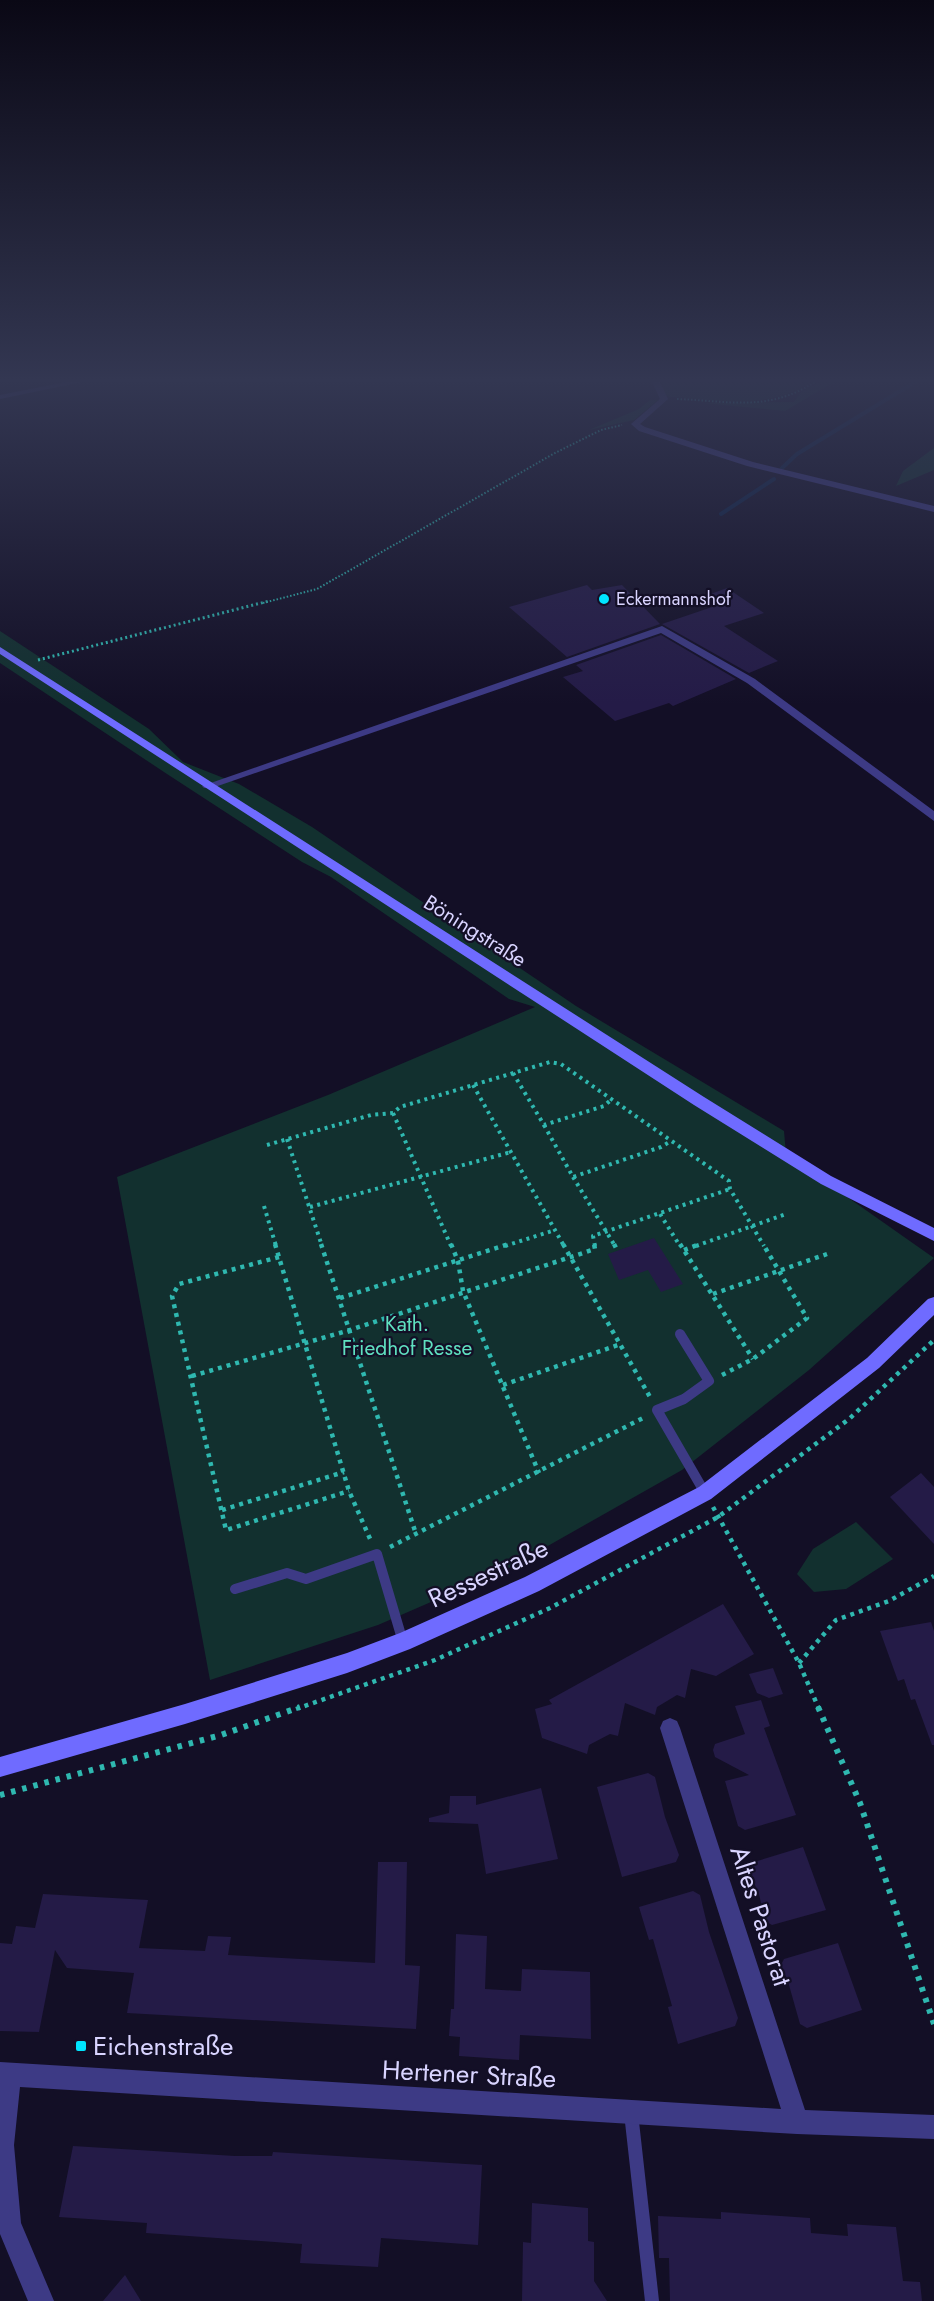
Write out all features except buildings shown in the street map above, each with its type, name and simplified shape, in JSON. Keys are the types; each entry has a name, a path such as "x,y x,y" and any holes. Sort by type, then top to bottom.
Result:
{"main road":[{"name":"Böningstraße","path":"0,650 208,786 826,1180 934,1235"},
{"name":"Ressestraße","path":"0,1767 185,1714 347,1663 403,1642 532,1584 705,1493 873,1363 934,1304"}],"street":[{"path":"850,489 934,509"},
{"path":"208,786 662,629 751,681 934,818"},
{"name":"Altes Pastorat","path":"670,1728 797,2122"},
{"path":"5,2074 2,2145 8,2223 41,2301"},
{"name":"Hertener Straße","path":"5,2074 797,2122 934,2127"}],"lane":[{"path":"680,1334 709,1381 684,1399 657,1410 705,1493"},
{"path":"235,1589 287,1573 306,1579 377,1554 403,1642"},
{"path":"631,2112 652,2301"}],"path":[{"path":"21,663 112,643 317,589 491,489"},
{"path":"267,1145 371,1115 393,1113 400,1107 550,1062 561,1064 729,1181 730,1189 807,1318 753,1359 709,1381"},
{"path":"513,1074 616,1248"},
{"path":"264,1206 349,1491 377,1554 539,1473 657,1410 618,1345 473,1084"},
{"path":"544,1125 604,1106 612,1099"},
{"path":"393,1113 458,1261 463,1291 539,1473"},
{"path":"287,1139 416,1534"},
{"path":"573,1177 661,1147 671,1141"},
{"path":"310,1207 511,1152"},
{"path":"192,1376 350,1330 463,1291 571,1258 594,1249 593,1236 730,1189"},
{"path":"660,1214 753,1359"},
{"path":"684,1250 786,1214"},
{"path":"340,1298 555,1230"},
{"path":"713,1294 827,1254"},
{"path":"279,1257 179,1284 172,1296 226,1530 349,1491"},
{"path":"503,1384 618,1345"},
{"path":"222,1510 344,1472"},
{"path":"705,1493 799,1663 860,1803 934,2024"},
{"path":"799,1663 836,1620 889,1600 934,1576"}],"green space":[{"name":"Kath. Friedhof Resse","path":"0,631 149,729 183,762 239,784 312,827 576,1006 784,1131 786,1154 934,1258 809,1370 682,1470 507,1569 378,1625 210,1680 117,1177 328,1095 535,1007 509,999 331,877 302,862 0,663"},
{"path":"856,1522 893,1559 846,1589 814,1592 797,1574 813,1549"}],"waterway":[{"path":"721,514 758,489"}],"place":[{"name":"Eckermannshof","path":"604,599"},
{"name":"Eichenstraße","path":"81,2046"}]}
